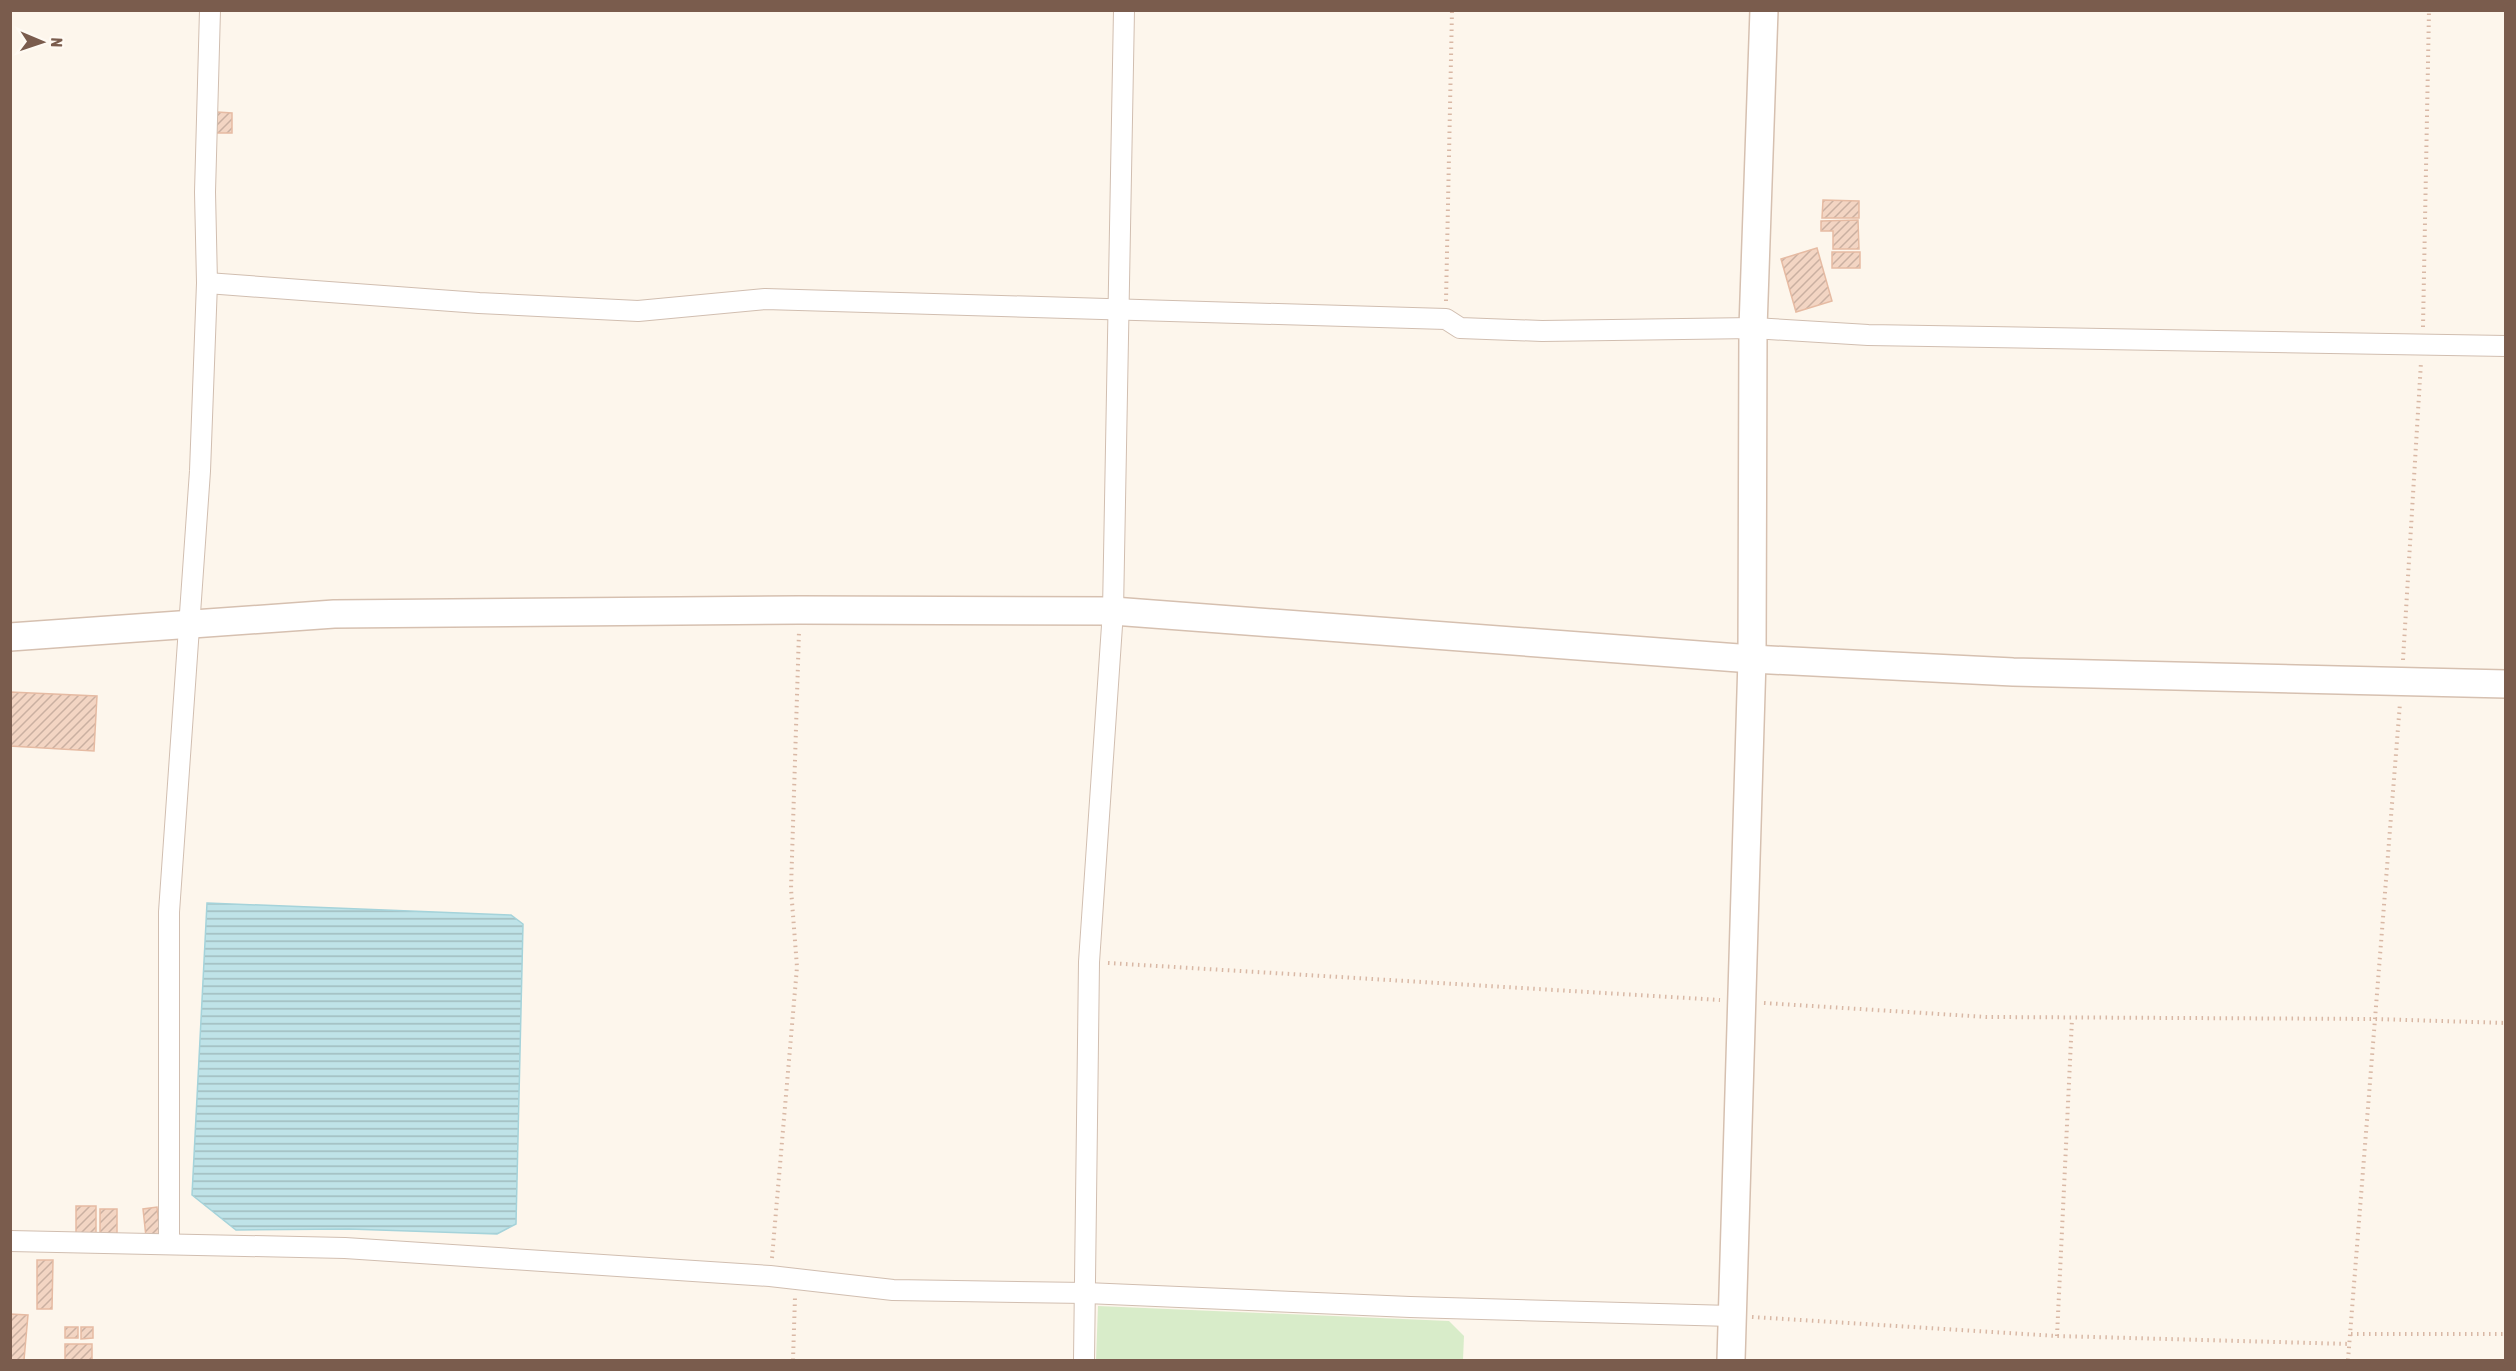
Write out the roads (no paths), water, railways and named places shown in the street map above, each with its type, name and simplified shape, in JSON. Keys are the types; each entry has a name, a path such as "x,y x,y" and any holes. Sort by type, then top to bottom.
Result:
{"street":[{"path":"169,1244 169,912 200,471 207,283 205,192 210,10"},
{"path":"1084,1360 1089,962 1113,611 1125,10"},
{"path":"1731,1360 1752,659 1753,328 1764,10"},
{"path":"207,283 479,303 638,311 765,299 1446,319 1461,328 1542,331 1753,328 1868,335 2505,346"},
{"path":"10,637 334,614 799,610 1113,611 1752,659 2013,672 2505,684"},
{"path":"10,1241 345,1248 770,1276 893,1290 1086,1293 1410,1307 1731,1316"}],"water":[{"path":"207,903 511,915 523,924 516,1224 497,1234 349,1229 236,1230 192,1195"}]}
